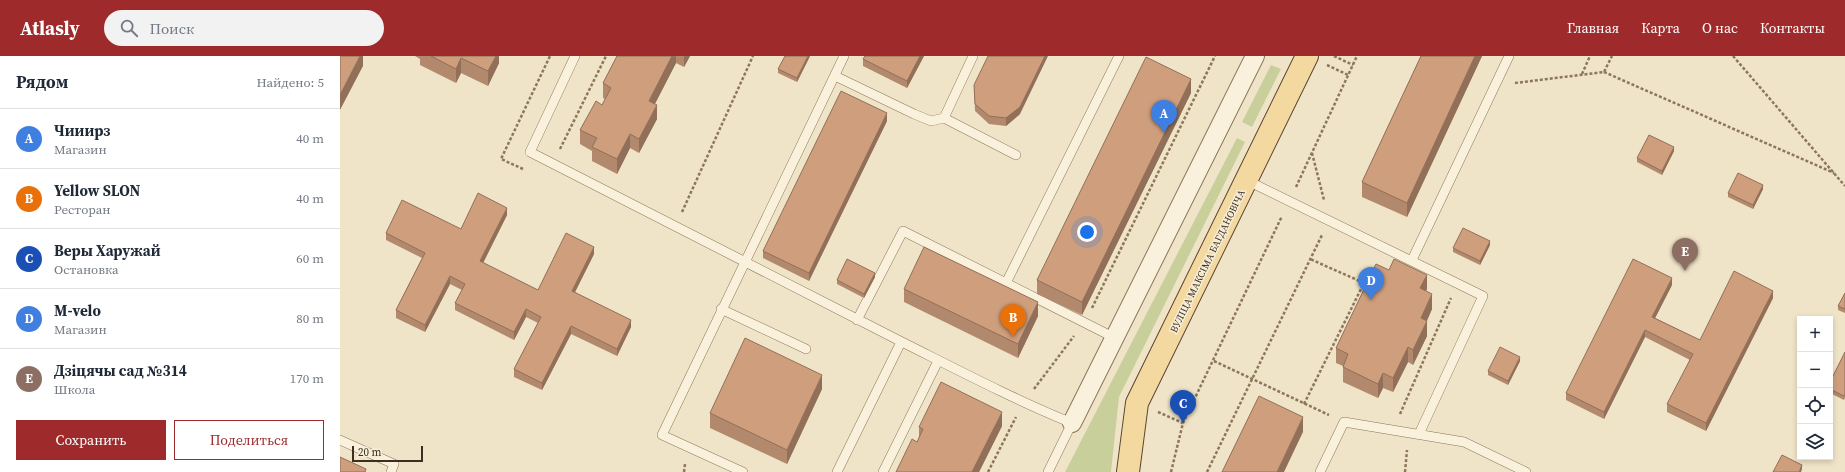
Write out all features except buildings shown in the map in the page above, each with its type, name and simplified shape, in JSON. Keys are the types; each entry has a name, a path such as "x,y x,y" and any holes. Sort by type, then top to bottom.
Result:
{"main road":[{"name":"ВУЛІЦА МАКСІМА БАГДАНОВІЧА","path":"1128,472 1137,403 1307,56"}],"street":[{"path":"1072,423 1255,56"}],"lane":[{"path":"575,56 530,152 744,263 938,361 1023,403 1072,423 1048,472"},
{"path":"743,472 662,435 721,309 844,56"},
{"path":"944,118 973,56"},
{"path":"1006,282 1119,56"},
{"path":"1412,260 1509,56"},
{"path":"835,76 925,119 931,121 944,118 1016,155"},
{"path":"1246,180 1483,296 1419,434"},
{"path":"857,320 903,231 1115,338"},
{"path":"721,309 806,349"},
{"path":"837,472 901,342"},
{"path":"883,472 938,361"},
{"path":"1320,472 1344,422 1464,442 1526,472"},
{"path":"340,440 394,464 391,472"}],"path":[{"path":"558,154 606,56"},
{"path":"680,214 753,56"},
{"path":"988,472 1023,403 1085,322 1215,56"},
{"path":"1334,56 1353,65"},
{"path":"1171,472 1183,423 1290,201 1357,56"},
{"path":"1581,74 1590,56"},
{"path":"1604,72 1612,56"},
{"path":"1733,56 1845,186"},
{"path":"1495,86 1604,72 1834,173"},
{"path":"1207,472 1329,220 1312,153"},
{"path":"1304,404 1364,283 1310,259"},
{"path":"1387,429 1399,416 1452,295"},
{"path":"1214,361 1344,422"},
{"path":"1405,472 1409,433"}],"green space":[{"path":"1271,65 1281,69 1252,127 1242,122"},
{"path":"1237,138 1245,142 1119,397 1111,472 1065,472"}],"place":[{"name":"Чииирз","path":"1164,133"},
{"name":"Дзіцячы сад №314","path":"1685,271"},
{"name":"M-velo","path":"1371,300"},
{"name":"Yellow SLON","path":"1013,337"},
{"name":"Веры Харужай","path":"1183,423"}]}
